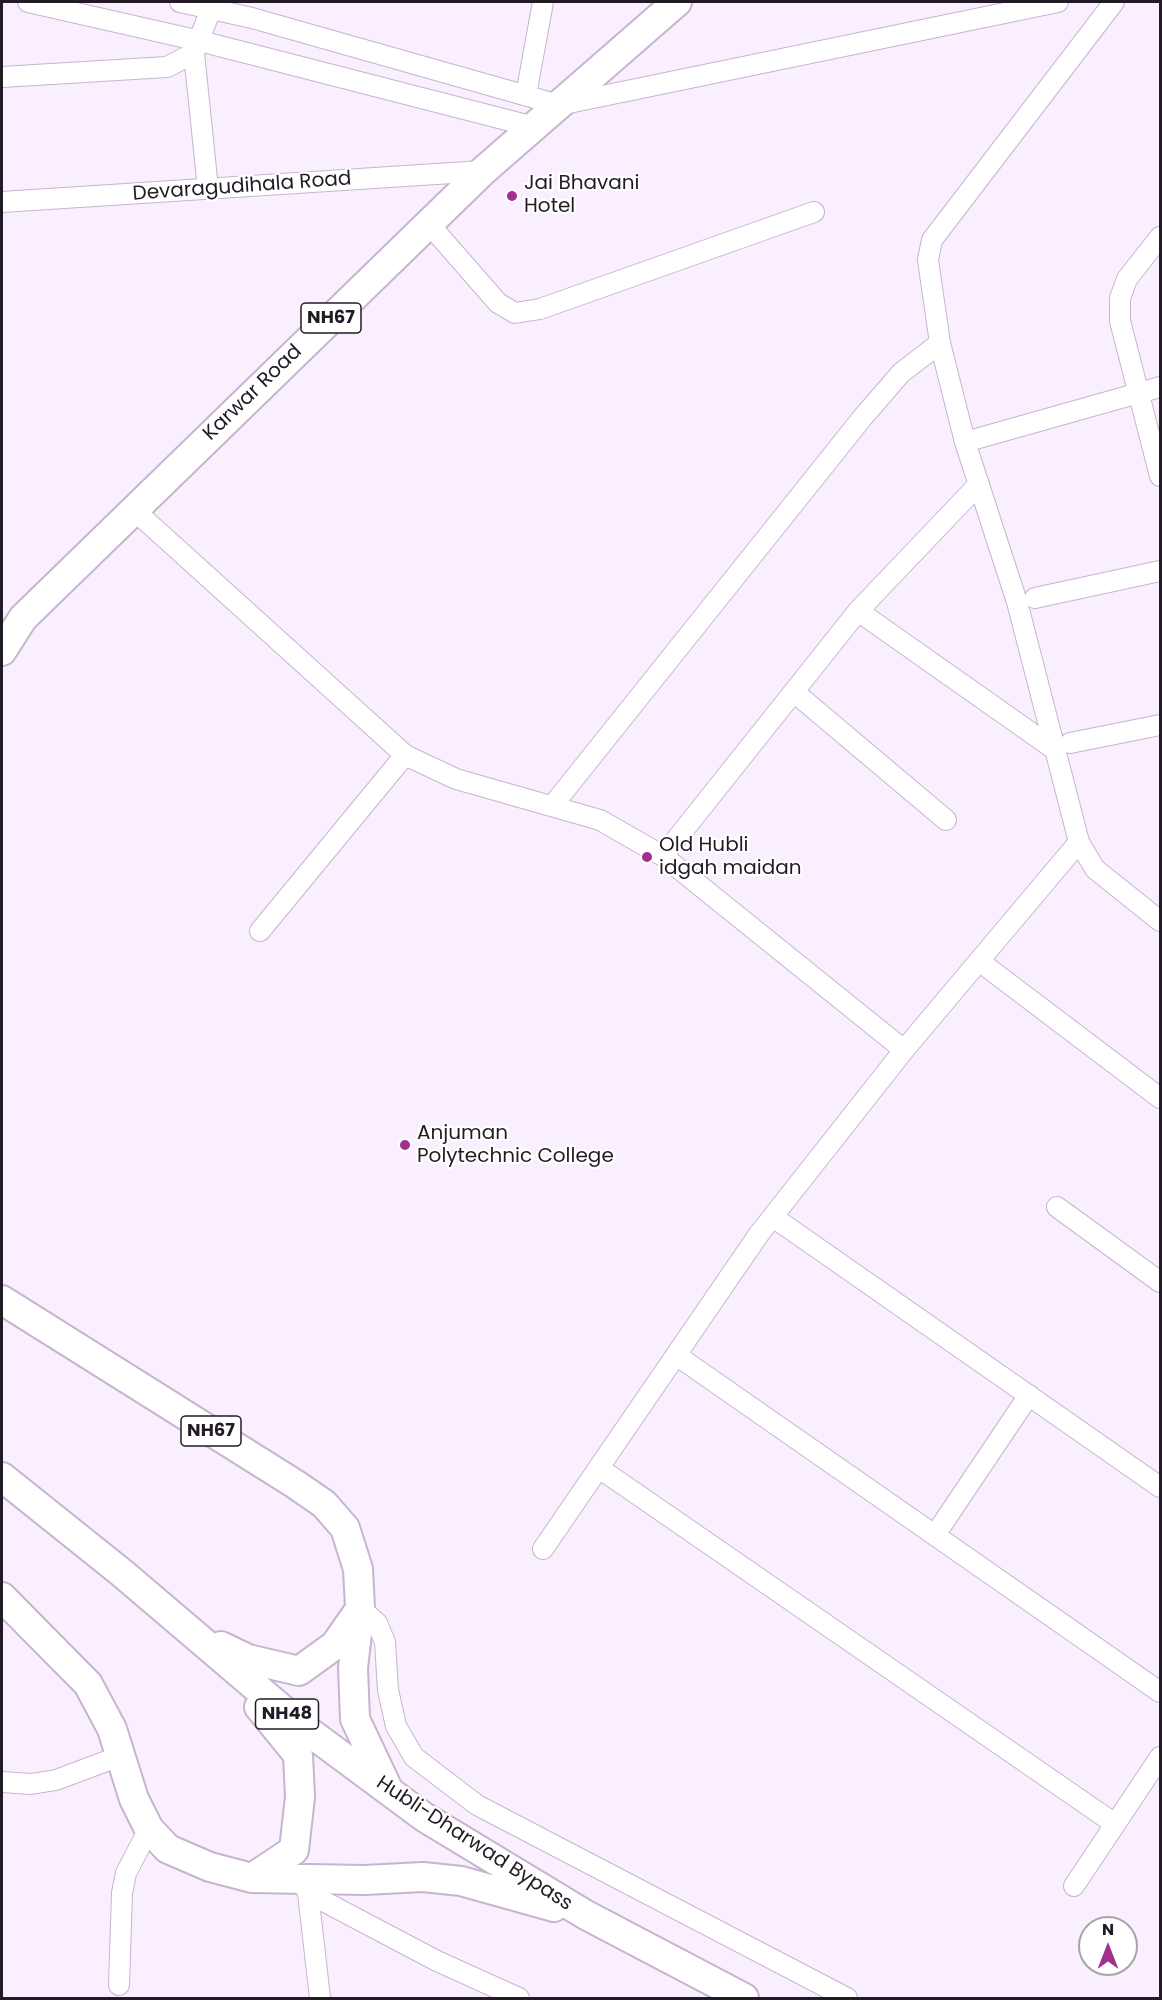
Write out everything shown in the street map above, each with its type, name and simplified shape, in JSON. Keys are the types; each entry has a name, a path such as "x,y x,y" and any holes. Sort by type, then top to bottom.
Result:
{"highway":[{"name":"Karwar Road","path":"2,651 23,618 483,171 677,2"},
{"name":"NH67","path":"2,1300 324,1504 345,1528 358,1569 360,1608"},
{"name":"Hubli-Dharwad Bypass","path":"2,1478 123,1573 304,1728 390,1792 469,1845 586,1915 744,1998"},
{"path":"2,1597 88,1684 112,1730 134,1799 149,1829 168,1849 210,1867 252,1878 304,1886 423,1877 461,1881 586,1915"},
{"path":"189,1630 248,1659 299,1671 335,1645 360,1608"},
{"path":"360,1608 353,1668 355,1719 390,1792"},
{"path":"189,1630 263,1712 298,1755 300,1797 294,1850 252,1878"}],"street":[{"path":"28,2 197,47 534,127"},
{"path":"180,2 211,9 254,10 559,105 1058,2"},
{"path":"526,95 543,2"},
{"path":"1114,2 932,240 928,260 940,344 965,442 1062,746 1079,842 1095,869 1161,921"},
{"path":"208,189 197,47 211,9"},
{"path":"2,77 167,68 197,47"},
{"name":"Devaragudihala Road","path":"2,202 483,171"},
{"path":"429,224 498,303 515,313 540,309 814,212"},
{"path":"1161,237 1127,279 1120,298 1120,321 1137,393 1161,476"},
{"path":"553,805 863,417 901,373 940,344"},
{"path":"965,442 1161,387"},
{"path":"663,856 858,611 979,484"},
{"path":"134,509 405,755 456,779 600,820 663,856 904,1050"},
{"path":"1035,598 1161,572"},
{"path":"858,611 1062,746 1161,725"},
{"path":"794,692 946,820"},
{"path":"260,931 405,755"},
{"path":"543,1549 772,1217 904,1050 1079,842"},
{"path":"979,961 1161,1098"},
{"path":"1057,1208 1161,1282"},
{"path":"772,1217 1161,1487"},
{"path":"676,1355 1161,1692"},
{"path":"935,1535 1029,1395"},
{"path":"599,1468 1115,1824"},
{"path":"360,1608 377,1623 385,1642 388,1690 396,1726 414,1757 477,1805 847,1998"},
{"path":"2,1782 31,1784 56,1780 120,1756"},
{"path":"1074,1886 1161,1757"},
{"path":"119,1985 124,1883 135,1853 149,1829"},
{"path":"304,1886 320,1998"},
{"path":"304,1886 437,1961 519,1998"}],"place":[{"name":"Jai Bhavani Hotel","path":"512,196"},
{"name":"Old Hubli idgah maidan","path":"647,857"},
{"name":"Anjuman Polytechnic College","path":"405,1145"}]}
